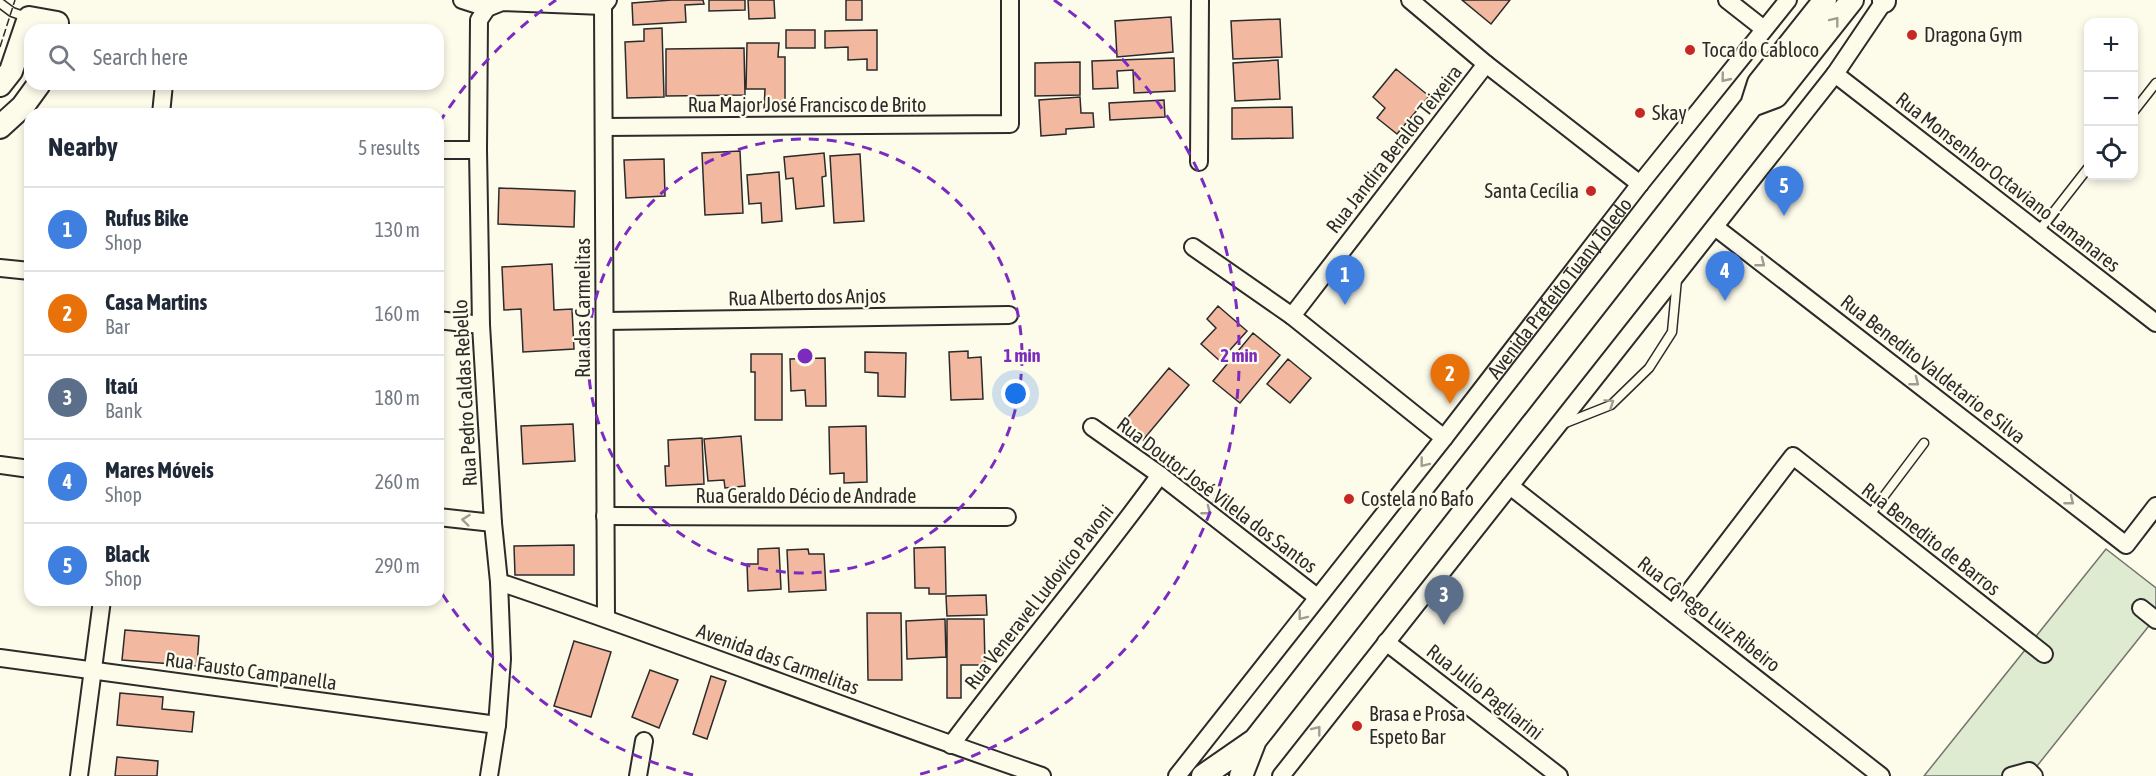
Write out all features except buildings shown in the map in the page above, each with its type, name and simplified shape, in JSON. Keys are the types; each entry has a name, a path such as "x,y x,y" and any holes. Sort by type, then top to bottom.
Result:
{"main road":[{"name":"Avenida Prefeito Tuany Toledo","path":"1241,776 1255,740 1752,105 1759,82 1825,0"},
{"name":"Avenida Prefeito Tuany Toledo","path":"1752,105 1776,96 1852,0"},
{"path":"27,24 29,18 57,24"},
{"path":"0,85 11,71 24,36"},
{"path":"0,127 23,106 35,90"},
{"name":"Avenida Prefeito Tuany Toledo","path":"1203,776 1255,740"}],"street":[{"path":"462,0 487,8 502,2 606,3"},
{"name":"Rua Major José Francisco de Brito","path":"604,127 1010,124 1010,0"},
{"path":"1199,162 1200,0"},
{"path":"1410,0 1486,64 1640,184"},
{"path":"1727,0 1764,29"},
{"name":"Avenida Prefeito Tuany Toledo","path":"1177,776 1444,438 1640,184 1788,0"},
{"path":"1281,776 1835,74 1884,0"},
{"name":"Rua das Carmelitas","path":"606,3 604,127 606,618"},
{"name":"Rua Pedro Caldas Rebello","path":"487,8 479,20 478,150 481,325 493,523 499,582 501,659 497,725 489,776"},
{"name":"Rua Jandira Beraldo Teixeira","path":"1292,316 1486,64"},
{"name":"Rua Monsenhor Octaviano Lamanares","path":"1835,74 2156,323"},
{"path":"162,108 163,90"},
{"path":"444,150 478,150"},
{"name":"Rua Benedito Valdetario e Silva","path":"1715,227 2126,545 2156,506"},
{"path":"1193,247 1292,316 1444,438"},
{"path":"0,267 24,270"},
{"name":"Rua Alberto dos Anjos","path":"604,321 1009,315"},
{"path":"444,321 481,325"},
{"name":"Rua Doutor José Vilela dos Santos","path":"1092,427 1160,475 1317,597"},
{"name":"Rua Benedito de Barros","path":"1673,613 1793,456 2044,654"},
{"path":"0,465 24,469"},
{"name":"Rua Veneravel Ludovico Pavoni","path":"951,745 1005,673 1117,534 1160,475"},
{"name":"Rua Cônego Luiz Ribeiro","path":"1510,486 1881,776"},
{"name":"Rua Geraldo Décio de Andrade","path":"605,516 1007,517"},
{"path":"444,518 493,523"},
{"name":"Avenida das Carmelitas","path":"499,582 606,618 951,745 1042,776"},
{"path":"79,776 101,606"},
{"path":"2141,608 2156,620"},
{"name":"Rua Julio Pagliarini","path":"1386,642 1541,771 1559,776"},
{"name":"Rua Fausto Campanella","path":"0,658 497,725"},
{"path":"638,776 644,741"},
{"path":"2013,776 2029,771 2034,776"}],"lane":[{"path":"0,3 12,12 29,18"},
{"path":"2138,105 2156,83"},
{"path":"2038,232 2084,173"},
{"path":"1557,426 1611,405 1649,368 1672,332 1677,274"},
{"path":"1869,516 1924,442"}],"green space":[{"path":"2106,549 2156,588 2156,617 2029,776 1924,776"}],"fence":[{"path":"0,47 15,0"}],"place":[{"name":"Dragona Gym","path":"1912,35"},
{"name":"Toca do Cabloco","path":"1690,50"},
{"name":"Skay","path":"1640,113"},
{"name":"Santa Cecília","path":"1591,191"},
{"name":"Black","path":"1784,216"},
{"name":"Mares Móveis","path":"1725,301"},
{"name":"Rufus Bike","path":"1345,305"},
{"name":"Casa Martins","path":"1450,404"},
{"name":"Costela no Bafo","path":"1349,499"},
{"name":"Itaú","path":"1444,625"},
{"name":"Brasa e Prosa Espeto Bar","path":"1357,726"}]}
